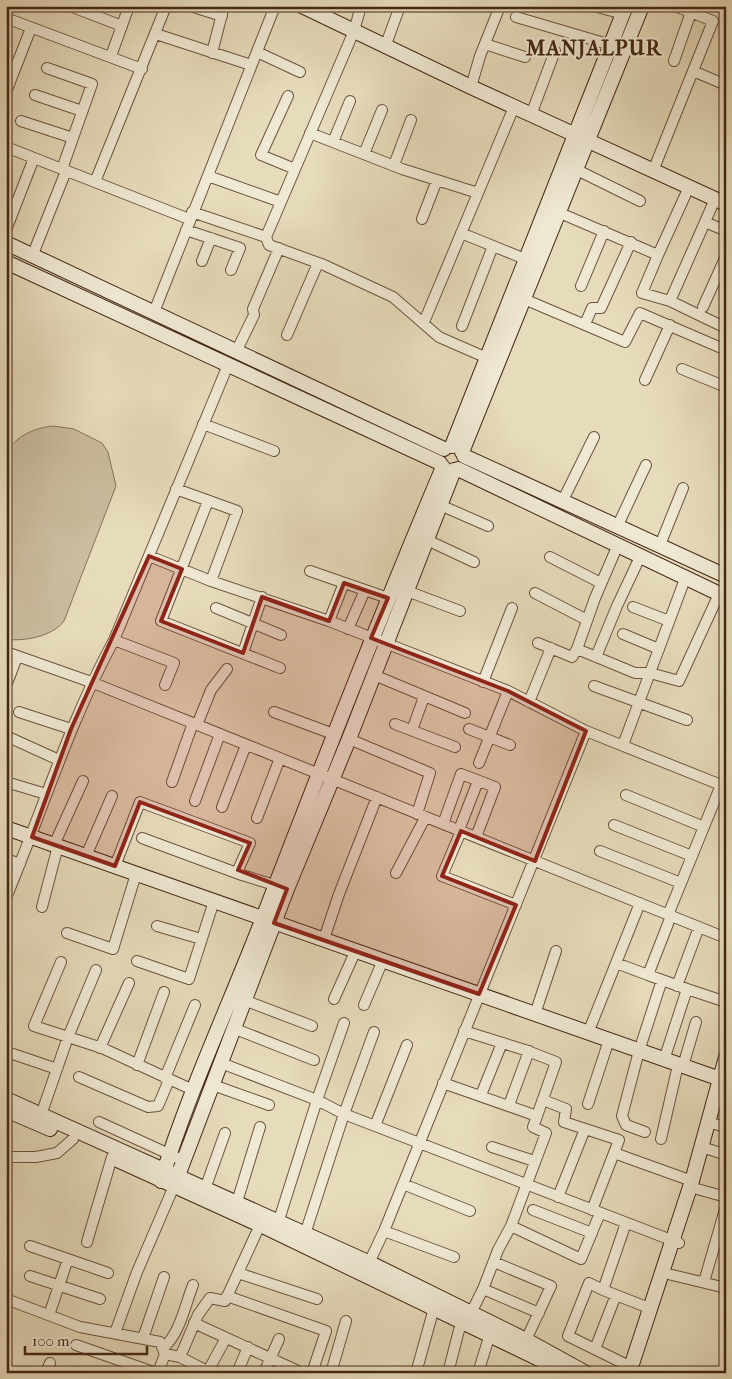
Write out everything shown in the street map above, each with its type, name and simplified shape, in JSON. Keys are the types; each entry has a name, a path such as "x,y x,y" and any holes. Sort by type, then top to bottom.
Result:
{"street":[{"path":"70,6 94,10 122,26"},
{"path":"111,56 129,6"},
{"path":"95,182 166,6"},
{"path":"190,6 223,11 212,53"},
{"path":"154,312 275,6"},
{"path":"302,6 318,10 385,47 720,201 705,222 670,301"},
{"path":"362,6 354,31 266,237 269,245 318,263 393,297 439,337 486,358"},
{"path":"385,47 400,6"},
{"path":"471,87 500,6"},
{"path":"456,451 524,299 577,170 583,139 611,45 624,10 596,6"},
{"path":"162,1176 193,1090 268,921 342,737 372,638 388,598 449,467 463,463 456,451 486,358 525,259 583,139 642,6"},
{"path":"653,171 713,21 675,6"},
{"path":"674,61 691,12"},
{"path":"516,17 611,45"},
{"path":"6,18 142,69"},
{"path":"6,92 31,28"},
{"path":"156,34 251,65"},
{"path":"485,44 524,57"},
{"path":"532,115 555,51"},
{"path":"256,52 300,72"},
{"path":"33,254 64,170 92,84 47,68"},
{"path":"693,71 726,85"},
{"path":"35,95 82,112"},
{"path":"288,96 261,155 295,169"},
{"path":"333,142 350,101"},
{"path":"424,322 514,107"},
{"path":"364,154 382,110"},
{"path":"394,166 411,120"},
{"path":"21,121 73,138"},
{"path":"310,133 394,166 478,193"},
{"path":"6,147 189,220 266,237"},
{"path":"6,230 34,158"},
{"path":"577,170 640,201"},
{"path":"208,176 280,202"},
{"path":"422,219 437,180"},
{"path":"689,187 642,293 670,301 726,328"},
{"path":"560,213 658,255"},
{"path":"189,220 211,238 240,248 231,270"},
{"path":"705,222 726,231"},
{"path":"581,286 604,231"},
{"path":"461,233 525,259"},
{"path":"202,261 211,238"},
{"path":"585,324 592,308 601,308 631,242"},
{"path":"6,243 726,576"},
{"path":"462,326 493,246"},
{"path":"237,350 254,315 253,309 279,248"},
{"path":"704,307 726,256"},
{"path":"6,262 722,596 679,681 650,673 635,673 577,649"},
{"path":"287,335 318,263"},
{"path":"524,299 625,342 640,313 723,349 726,333"},
{"path":"645,380 670,325"},
{"path":"7,896 32,837 71,729 91,682 114,640 228,365"},
{"path":"682,369 726,386"},
{"path":"203,424 274,451"},
{"path":"563,500 594,437"},
{"path":"449,467 440,455 456,451"},
{"path":"618,526 646,465"},
{"path":"342,737 374,675 440,505 449,467"},
{"path":"660,545 684,488"},
{"path":"176,489 237,511 211,581"},
{"path":"208,501 161,621 280,668"},
{"path":"440,505 488,526"},
{"path":"427,540 474,562"},
{"path":"538,643 572,657 577,649 601,583 617,547"},
{"path":"149,556 211,581 329,621 483,682 508,692 586,731 724,786 692,856 648,975"},
{"path":"550,557 601,583"},
{"path":"596,657 640,557"},
{"path":"310,571 388,598"},
{"path":"622,746 685,580"},
{"path":"329,621 344,583"},
{"path":"348,629 365,590"},
{"path":"407,591 460,611"},
{"path":"535,593 587,620"},
{"path":"242,653 262,597"},
{"path":"633,607 669,621"},
{"path":"216,608 281,635"},
{"path":"483,682 512,608"},
{"path":"623,634 659,649"},
{"path":"114,640 174,663 165,685"},
{"path":"529,702 550,648"},
{"path":"6,652 91,682 726,938"},
{"path":"6,686 17,657"},
{"path":"172,782 211,690 227,669"},
{"path":"374,675 465,714"},
{"path":"594,686 687,720"},
{"path":"479,763 508,692"},
{"path":"412,730 424,697"},
{"path":"19,712 71,729"},
{"path":"274,712 430,773 421,816 396,872"},
{"path":"395,724 455,747"},
{"path":"469,729 510,745"},
{"path":"366,1268 384,1231 586,731"},
{"path":"195,801 220,734"},
{"path":"6,736 59,760"},
{"path":"222,807 246,745"},
{"path":"256,818 280,758"},
{"path":"443,824 461,774 495,787 476,837"},
{"path":"42,907 56,846 83,781"},
{"path":"478,781 442,876 516,905"},
{"path":"6,782 46,794"},
{"path":"626,795 704,827"},
{"path":"86,856 112,796"},
{"path":"324,939 339,894 378,798"},
{"path":"115,866 140,802 250,842 238,870 242,875"},
{"path":"614,825 692,856"},
{"path":"6,828 724,1081"},
{"path":"142,838 242,875 281,887"},
{"path":"600,850 681,884"},
{"path":"6,859 20,864"},
{"path":"67,933 113,949 136,874"},
{"path":"137,961 189,979 214,901"},
{"path":"588,1033 640,903"},
{"path":"115,1333 137,1272 213,1085 244,1000 268,921"},
{"path":"157,926 201,939"},
{"path":"664,1060 699,927"},
{"path":"334,999 356,950"},
{"path":"535,1014 556,951"},
{"path":"364,1005 383,960"},
{"path":"61,962 34,1026 100,1048 193,1090"},
{"path":"616,963 682,988 726,1002"},
{"path":"41,1115 68,1037 96,970"},
{"path":"645,1132 626,1125 622,1120 639,1051 662,980"},
{"path":"100,1048 129,982"},
{"path":"138,1064 164,992"},
{"path":"244,1000 312,1026"},
{"path":"79,1077 148,1108 158,1106 195,1005"},
{"path":"661,1139 680,1065 696,1022"},
{"path":"180,1357 194,1323 210,1298 225,1301 238,1273 269,1226 344,1023"},
{"path":"233,1028 314,1060"},
{"path":"448,1373 459,1330 483,1289 498,1250 511,1226 546,1133 533,1127 556,1062 529,1051 464,1031"},
{"path":"306,1234 344,1114 374,1032"},
{"path":"588,1104 609,1040"},
{"path":"481,1095 502,1043"},
{"path":"375,1126 407,1045"},
{"path":"510,1105 529,1051"},
{"path":"13,1054 57,1069"},
{"path":"694,1185 708,1149 720,1126 726,1057"},
{"path":"221,1063 317,1100 344,1114 676,1241"},
{"path":"634,1371 649,1308 676,1241 724,1081"},
{"path":"444,1083 537,1116"},
{"path":"213,1085 269,1104"},
{"path":"6,1099 162,1176 269,1226 366,1268 467,1317 526,1340 572,1371"},
{"path":"511,1226 581,1259 592,1233 596,1211 619,1140 564,1122 566,1109 543,1100"},
{"path":"6,1110 112,1157 162,1176"},
{"path":"99,1122 182,1160"},
{"path":"237,1202 260,1128"},
{"path":"558,1196 585,1129"},
{"path":"204,1189 225,1132"},
{"path":"6,1157 36,1157 58,1153 73,1140"},
{"path":"492,1147 534,1161"},
{"path":"708,1149 726,1155"},
{"path":"614,1154 726,1197"},
{"path":"87,1242 112,1157"},
{"path":"175,1182 204,1189 237,1202 269,1226 306,1234 434,1308 467,1317 490,1334 572,1371"},
{"path":"403,1184 470,1210"},
{"path":"704,1282 726,1206"},
{"path":"533,1210 592,1233"},
{"path":"602,1290 626,1223"},
{"path":"384,1231 454,1257"},
{"path":"634,1371 668,1274 676,1241"},
{"path":"30,1246 108,1272"},
{"path":"48,1315 68,1259"},
{"path":"494,1262 551,1286 526,1340"},
{"path":"238,1273 317,1299"},
{"path":"668,1274 726,1288"},
{"path":"30,1276 100,1299"},
{"path":"143,1338 164,1277"},
{"path":"634,1371 568,1336 589,1283 649,1308"},
{"path":"76,1345 157,1373 164,1351 176,1330 193,1285"},
{"path":"483,1289 539,1313"},
{"path":"595,1349 616,1295"},
{"path":"227,1296 326,1331 312,1373"},
{"path":"6,1299 80,1327 160,1342 164,1351 180,1357 191,1368 209,1372 226,1338"},
{"path":"416,1373 434,1308"},
{"path":"331,1373 346,1322"},
{"path":"194,1323 296,1370"},
{"path":"478,1373 490,1334"},
{"path":"264,1373 279,1339"},
{"path":"238,1373 248,1347"}],"highlighted area":[{"path":"149,556 182,569 161,621 243,653 262,597 329,621 344,583 388,598 371,638 508,691 586,731 535,861 461,831 442,876 516,905 479,994 274,923 287,889 238,870 250,843 140,802 115,866 32,837 71,729"}],"shaded area":[{"path":"53,426 74,429 102,443 108,452 116,486 64,621 53,631 38,637 21,640 6,639 6,453 15,442 26,434"}],"district":[{"name":"MANJALPUR","path":"594,48"}]}
